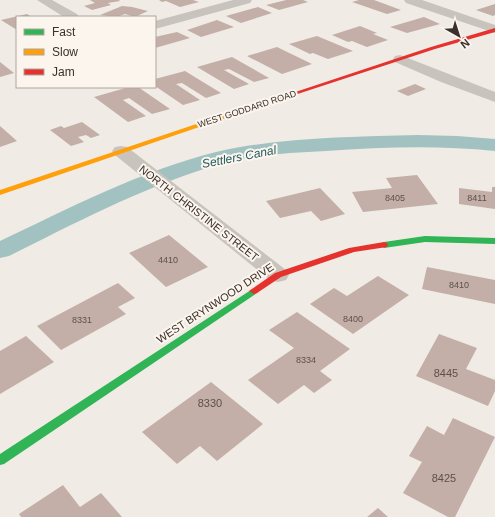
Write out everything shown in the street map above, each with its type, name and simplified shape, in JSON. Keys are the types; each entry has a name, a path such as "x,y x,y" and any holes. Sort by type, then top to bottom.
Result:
{"street":[{"path":"43,0 71,16"},
{"path":"410,0 495,30"},
{"path":"156,25 237,1"},
{"name":"WEST GODDARD ROAD","path":"0,193 121,151 400,59 495,30"},
{"path":"400,59 446,79 495,97"},
{"name":"NORTH CHRISTINE STREET","path":"121,151 278,275"},
{"name":"WEST BRYNWOOD DRIVE","path":"0,460 278,275 352,250 426,238 495,241"}],"building":[{"path":"90,0 120,1 108,3 111,5 92,10 84,6 95,3"},
{"path":"159,0 193,0 199,2 180,7 166,1 162,2"},
{"path":"286,0 303,0 308,2 279,10 266,5"},
{"path":"359,0 374,0 401,10 387,14 352,2"},
{"path":"495,4 495,15 493,16 476,10"},
{"path":"122,6 148,11 137,16 125,14 120,16 100,15"},
{"path":"258,7 272,13 241,23 226,16"},
{"path":"27,14 30,16 18,16"},
{"path":"16,17 16,29 1,20"},
{"path":"424,17 440,24 407,33 390,27"},
{"path":"217,20 234,27 201,37 187,30"},
{"path":"360,26 377,33 373,34 388,40 367,47 352,41 348,42 332,35"},
{"path":"177,32 190,38 156,48 156,37"},
{"path":"317,36 353,51 328,59 313,53 310,54 289,44"},
{"path":"277,47 312,64 282,74 247,56"},
{"path":"232,57 269,78 254,82 229,69 224,70 249,84 234,89 197,67"},
{"path":"0,62 14,73 0,77"},
{"path":"185,71 221,93 206,98 182,83 176,84 200,100 183,105 156,87 156,79"},
{"path":"415,84 426,89 408,96 397,91"},
{"path":"126,88 139,88 170,109 152,114 129,98 123,100 146,116 128,122 94,97"},
{"path":"82,122 100,135 91,138 86,135 78,137 84,142 71,146 50,130 61,126 64,128"},
{"path":"0,126 17,141 0,147"},
{"path":"417,175 438,204 363,212 352,192 392,188 386,178"},
{"path":"492,187 495,187 495,209 459,204 459,188 492,192"},
{"path":"320,188 345,214 321,221 311,211 280,218 266,201"},
{"path":"169,235 208,267 166,287 129,253"},
{"path":"427,267 495,280 495,304 422,289"},
{"path":"378,276 409,295 353,334 310,304 334,288 347,296"},
{"path":"118,283 135,298 118,307 126,314 61,350 37,326"},
{"path":"297,312 350,349 320,371 332,380 314,393 304,385 278,404 248,380 294,348 269,330"},
{"path":"439,334 477,348 466,369 495,380 495,391 488,406 416,376"},
{"path":"26,336 54,362 0,394 0,351"},
{"path":"211,382 263,424 217,461 200,446 177,464 142,432"},
{"path":"453,418 495,437 455,517 448,517 403,493 422,462 409,456 427,426 444,435"},
{"path":"63,485 80,507 101,493 122,517 21,517 19,514"},
{"path":"378,508 388,517 367,517"}],"waterway":[{"name":"Settlers Canal","path":"0,251 98,203 174,172 217,158 252,152 341,144 437,141 495,145"}],"traffic: fast":[{"path":"384,245 425,239 495,241"},
{"path":"0,460 254,291"}],"traffic: slow":[{"path":"0,193 247,109"}],"traffic: jam":[{"path":"247,109 433,48 495,30"},
{"path":"254,291 278,275 352,250 384,245"}]}
